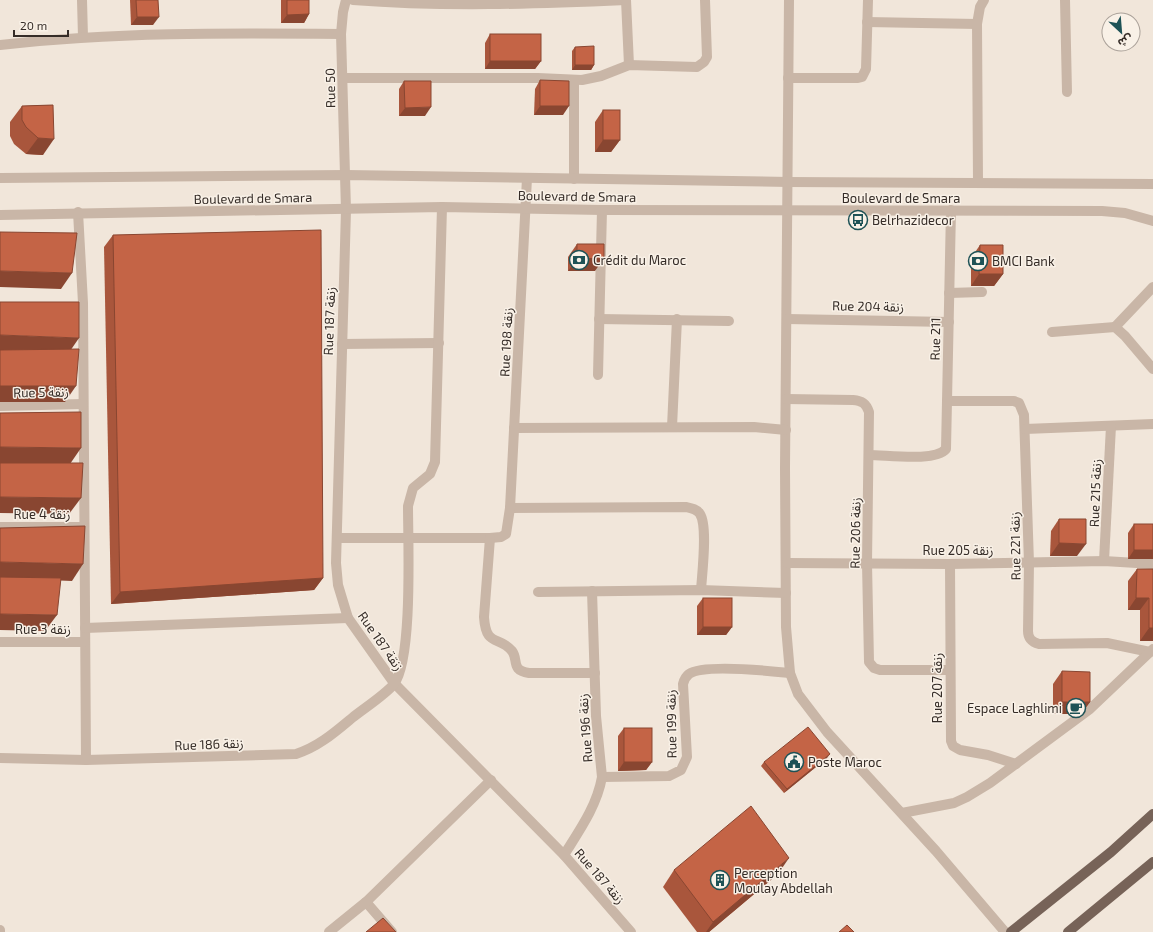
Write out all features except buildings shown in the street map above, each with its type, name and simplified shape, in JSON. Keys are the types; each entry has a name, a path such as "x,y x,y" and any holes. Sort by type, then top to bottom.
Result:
{"main road":[{"path":"1011,932 1110,852 1153,814"},
{"path":"1068,932 1153,862"}],"street":[{"path":"82,0 83,37"},
{"name":"Rue 50","path":"346,0 343,12 341,34 346,175"},
{"path":"353,0 386,3 626,0 629,65"},
{"path":"343,78 538,78 574,80 591,79 629,65 691,68 704,62 707,53 705,0"},
{"path":"789,0 786,593 787,642 790,673 798,694 804,704 827,732 902,813 1005,932"},
{"path":"788,78 862,77 866,69 868,0"},
{"path":"978,182 978,24 980,7 984,0"},
{"path":"1066,0 1067,92"},
{"path":"867,22 978,24"},
{"path":"0,45 83,37 215,33 341,34"},
{"path":"574,80 574,179"},
{"name":"Boulevard de Smara","path":"0,178 346,175 789,182 1153,184"},
{"name":"Rue 187 زنقة","path":"346,175 337,538 338,586 348,618 394,683 564,855 628,931"},
{"name":"Rue 198 زنقة","path":"490,538 502,537 507,532 510,508 527,178"},
{"path":"394,683 402,659 406,632 408,506 413,488 430,474 435,462 442,207"},
{"name":"Boulevard de Smara","path":"0,215 78,212 346,210 442,207 602,210 1102,211 1125,213 1153,221"},
{"path":"598,375 602,210"},
{"name":"Rue 211","path":"869,455 930,457 938,456 946,449 951,210"},
{"path":"78,212 79,303 83,404 86,760"},
{"path":"1052,332 1115,327 1153,287"},
{"path":"949,293 982,292"},
{"path":"600,319 729,321"},
{"path":"672,427 677,319"},
{"name":"Rue 204 زنقة","path":"787,319 863,319 949,322"},
{"path":"1115,327 1125,336 1153,369"},
{"path":"342,344 439,343"},
{"name":"Rue 206 زنقة","path":"786,400 853,400 864,403 869,412 867,563 868,655 871,666 880,670 950,670"},
{"name":"Rue 221 زنقة","path":"947,401 1014,401 1019,403 1024,415 1029,562 1028,631 1033,642 1039,644 1107,643 1151,650"},
{"name":"Rue 5 زنقة","path":"0,406 83,404"},
{"path":"1025,429 1153,424"},
{"name":"Rue 215 زنقة","path":"1104,561 1111,426"},
{"path":"514,428 754,427 786,430"},
{"path":"510,508 686,507 695,510 700,515 703,529 701,590"},
{"name":"Rue 4 زنقة","path":"0,526 84,527"},
{"path":"337,538 490,538 485,627 493,641 511,650 521,672 595,673"},
{"name":"Rue 205 زنقة","path":"787,563 950,564 1104,561 1153,564"},
{"name":"Rue 207 زنقة","path":"950,564 950,737 953,746 960,750 988,755 1016,764"},
{"path":"538,592 592,590 701,590 786,593"},
{"name":"Rue 196 زنقة","path":"564,855 592,807 602,777 598,746 592,590"},
{"path":"85,628 348,618"},
{"name":"Rue 3 زنقة","path":"0,642 85,642"},
{"path":"902,813 954,803 990,783 1090,708 1151,650"},
{"name":"Rue 199 زنقة","path":"602,777 669,776 682,770 687,757 683,684 684,679 689,674 706,670 790,673"},
{"name":"Rue 186 زنقة","path":"0,758 86,760 296,754 308,750 325,740 394,683"},
{"path":"329,932 366,902 491,780"},
{"path":"366,902 392,932"}],"place":[{"name":"Belrhazidecor","path":"858,220"},
{"name":"Crédit du Maroc","path":"579,260"},
{"name":"BMCI Bank","path":"978,261"},
{"name":"Espace Laghlimi","path":"1076,708"},
{"name":"Poste Maroc","path":"794,762"},
{"name":"Perception Moulay Abdellah","path":"720,880"}]}
